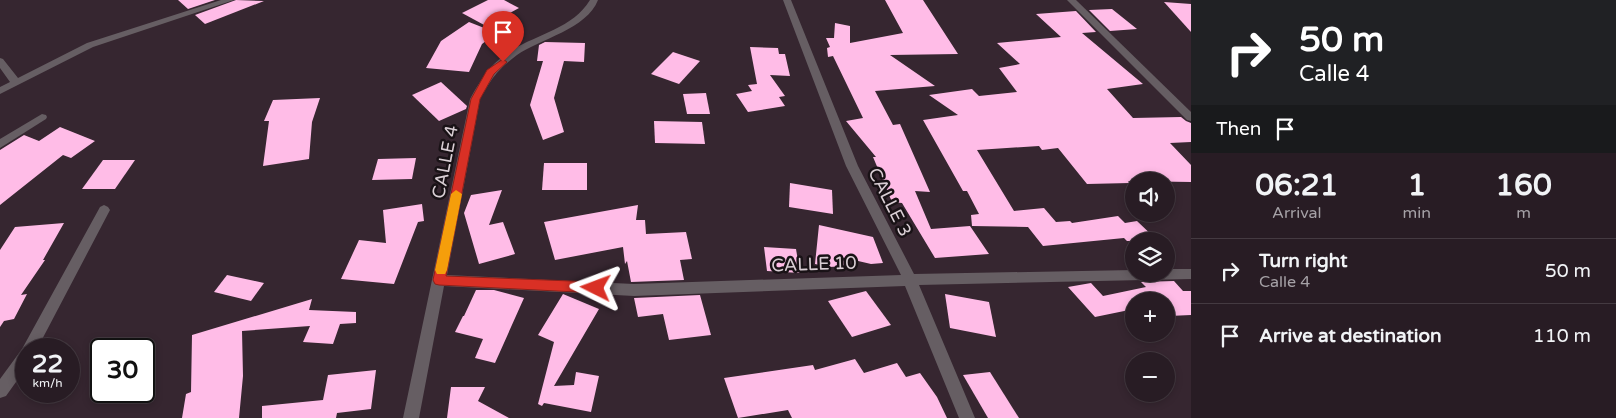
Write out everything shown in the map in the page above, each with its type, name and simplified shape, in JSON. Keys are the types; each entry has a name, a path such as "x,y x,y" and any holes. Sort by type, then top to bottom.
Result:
{"street":[{"path":"0,91 90,45 230,0"},
{"name":"CALLE 4","path":"411,418 475,99 490,72 496,67 515,52 572,24 594,3 594,0"},
{"name":"CALLE 3","path":"787,0 852,166 910,280 967,418"},
{"path":"1071,0 1191,118"},
{"path":"0,61 16,84"},
{"path":"0,144 42,117"},
{"path":"35,338 104,210"},
{"name":"CALLE 10","path":"439,280 634,290 910,280 1191,274"},
{"path":"0,391 15,372"}],"building":[{"path":"178,0 215,0 188,9"},
{"path":"236,0 264,1 205,24 195,15"},
{"path":"488,0 504,0 519,8 486,26 462,13"},
{"path":"885,0 923,0 958,54 890,55 935,86 875,91 893,125 900,124 930,192 915,191 931,229 970,226 989,254 935,258 902,203 892,202 873,157 876,157 846,121 863,118 833,56 828,57 827,48 830,47 826,38 834,38 835,23 850,26 850,43 903,33"},
{"path":"1164,2 1191,4 1191,32"},
{"path":"1112,9 1137,29 1110,31 1089,10"},
{"path":"1076,11 1096,32 1082,33 1143,84 1107,89 1133,118 1181,117 1191,123 1191,142 1170,143 1191,165 1191,182 1175,182 1175,172 1125,172 1125,183 1087,184 1058,148 1042,150 1039,146 977,150 1014,211 1044,208 1056,222 1070,221 1072,223 1118,216 1125,223 1138,222 1149,232 1125,232 1125,239 1043,246 1028,227 972,226 971,215 979,214 967,191 963,191 923,120 958,115 929,95 972,89 979,96 1017,92 999,68 1020,64 997,43 1061,37 1036,14"},
{"path":"469,22 497,33 482,44 469,72 426,68 441,41"},
{"path":"545,42 585,43 584,62 564,61 554,98 564,132 543,140 530,105 543,61 537,61 539,45"},
{"path":"750,47 778,48 779,54 785,54 790,76 770,75 785,96 779,97 785,106 748,112 736,94 752,91 748,85 757,84"},
{"path":"673,52 700,61 679,84 651,74"},
{"path":"441,82 467,106 466,109 439,121 412,95"},
{"path":"706,93 710,114 687,114 683,94"},
{"path":"320,98 312,122 309,159 263,166 269,121 264,121 273,100"},
{"path":"654,121 702,122 705,144 655,143"},
{"path":"60,127 95,141 71,158 63,155 0,205 0,150 24,135 39,141"},
{"path":"416,158 412,179 372,180 378,159"},
{"path":"103,160 135,160 115,189 82,189"},
{"path":"544,163 587,163 587,190 542,190"},
{"path":"790,183 832,190 833,214 789,207"},
{"path":"502,190 489,225 503,222 515,254 479,264 464,213 471,195"},
{"path":"422,204 424,221 418,222 394,284 341,279 359,240 386,243 383,210"},
{"path":"638,205 636,220 645,220 646,234 686,232 692,259 680,260 684,280 631,282 627,261 625,264 623,247 555,260 544,222"},
{"path":"64,223 43,260 45,260 21,295 27,294 14,319 4,321 0,327 0,250 15,227"},
{"path":"819,225 873,237 883,263 871,264 841,257 847,266 829,267 815,264"},
{"path":"764,247 796,249 800,273 767,271"},
{"path":"227,275 264,283 251,301 214,292"},
{"path":"1141,282 1175,282 1183,291 1191,291 1191,315 1175,316 1175,292 1125,292 1125,311 1095,317 1068,287 1091,283 1103,296 1146,287"},
{"path":"476,290 494,290 524,298 495,363 475,358 483,339 455,332"},
{"path":"866,291 891,325 852,337 828,301"},
{"path":"563,294 599,309 554,386 574,385 576,372 599,376 591,412 544,403 542,406 538,404 554,342 538,335"},
{"path":"945,294 989,302 996,337 950,328"},
{"path":"700,295 711,335 669,340 663,314 638,317 634,298"},
{"path":"312,299 309,310 356,312 356,323 340,324 333,344 303,342 310,326 242,331 243,376 239,418 182,418 186,394 191,392 192,335"},
{"path":"855,359 864,373 897,363 906,377 920,373 937,397 947,418 792,418 788,410 738,418 724,378 813,365 815,370"},
{"path":"376,370 371,409 337,413 336,418 262,418 262,406 323,400 328,375"},
{"path":"990,372 1019,418 988,418 963,375"},
{"path":"451,387 485,387 478,401 509,418 447,418"}],"slow traffic":[{"path":"441,270 456,194"}],"route":[{"path":"503,62 490,72 475,99 439,280 596,288"}]}
